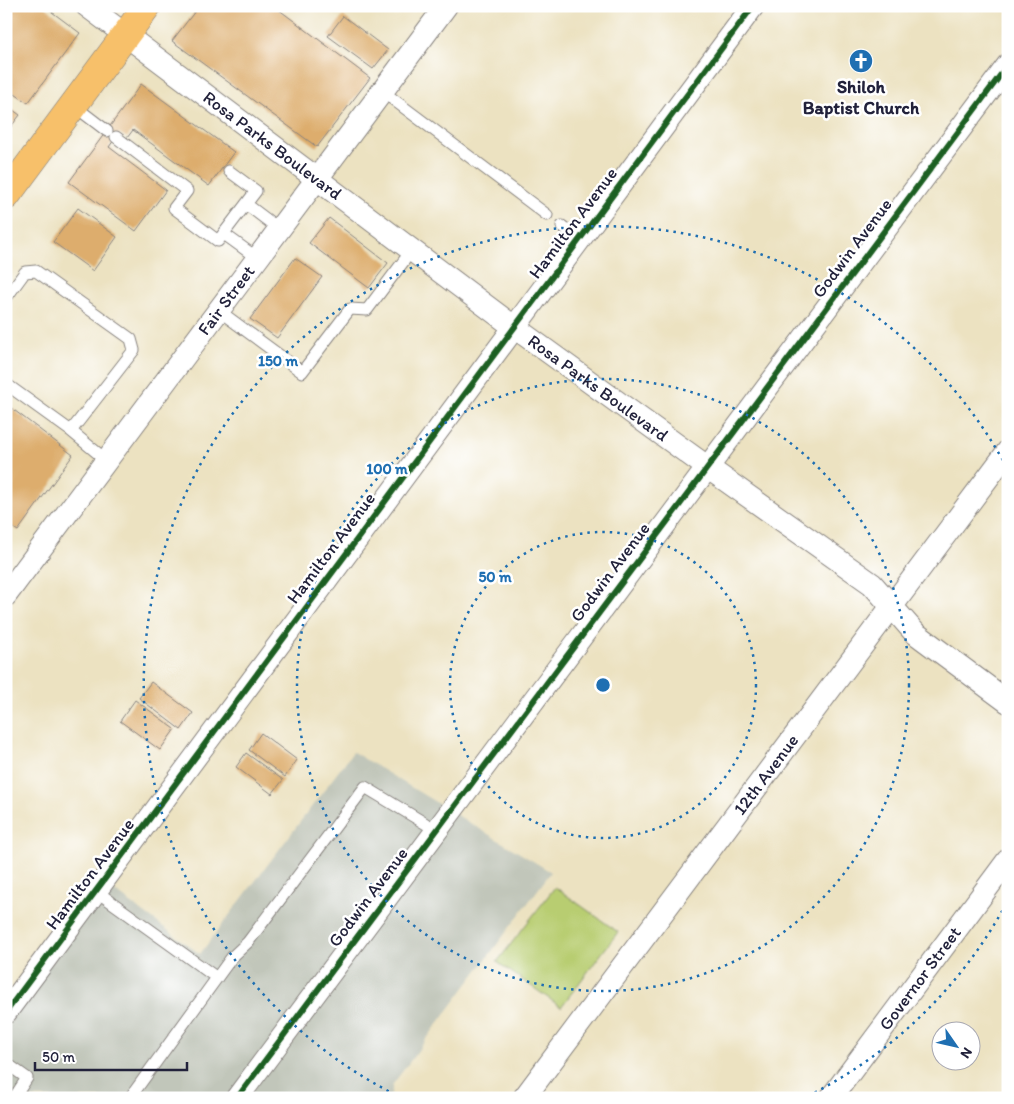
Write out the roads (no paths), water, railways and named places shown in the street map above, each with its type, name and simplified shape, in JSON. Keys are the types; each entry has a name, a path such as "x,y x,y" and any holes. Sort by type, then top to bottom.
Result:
{"main road":[{"path":"6,196 147,6"}],"street":[{"name":"Rosa Parks Boulevard","path":"87,6 514,327 872,584 914,633 1008,702"},
{"name":"Fair Street","path":"6,594 446,6"},
{"name":"Hamilton Avenue","path":"6,1012 514,327 570,233 753,6"},
{"name":"Godwin Avenue","path":"237,1098 1008,66"},
{"name":"12th Avenue","path":"524,1098 1008,450"},
{"name":"Governor Street","path":"831,1098 1008,860"}],"lane":[{"path":"382,91 547,215"},
{"path":"73,106 187,191 174,208 218,241 256,191 229,171"},
{"path":"246,204 279,228"},
{"path":"224,234 257,258"},
{"path":"218,310 302,372 350,309 367,310 412,250"},
{"path":"6,298 25,272 36,272 131,338 134,350 71,431"},
{"path":"6,384 71,431 106,460"},
{"path":"132,1095 232,958 248,942 365,787 436,830"},
{"path":"96,890 217,978"},
{"path":"6,1063 27,1078 14,1098"}],"place":[{"name":"Shiloh Baptist Church","path":"861,61"}]}
